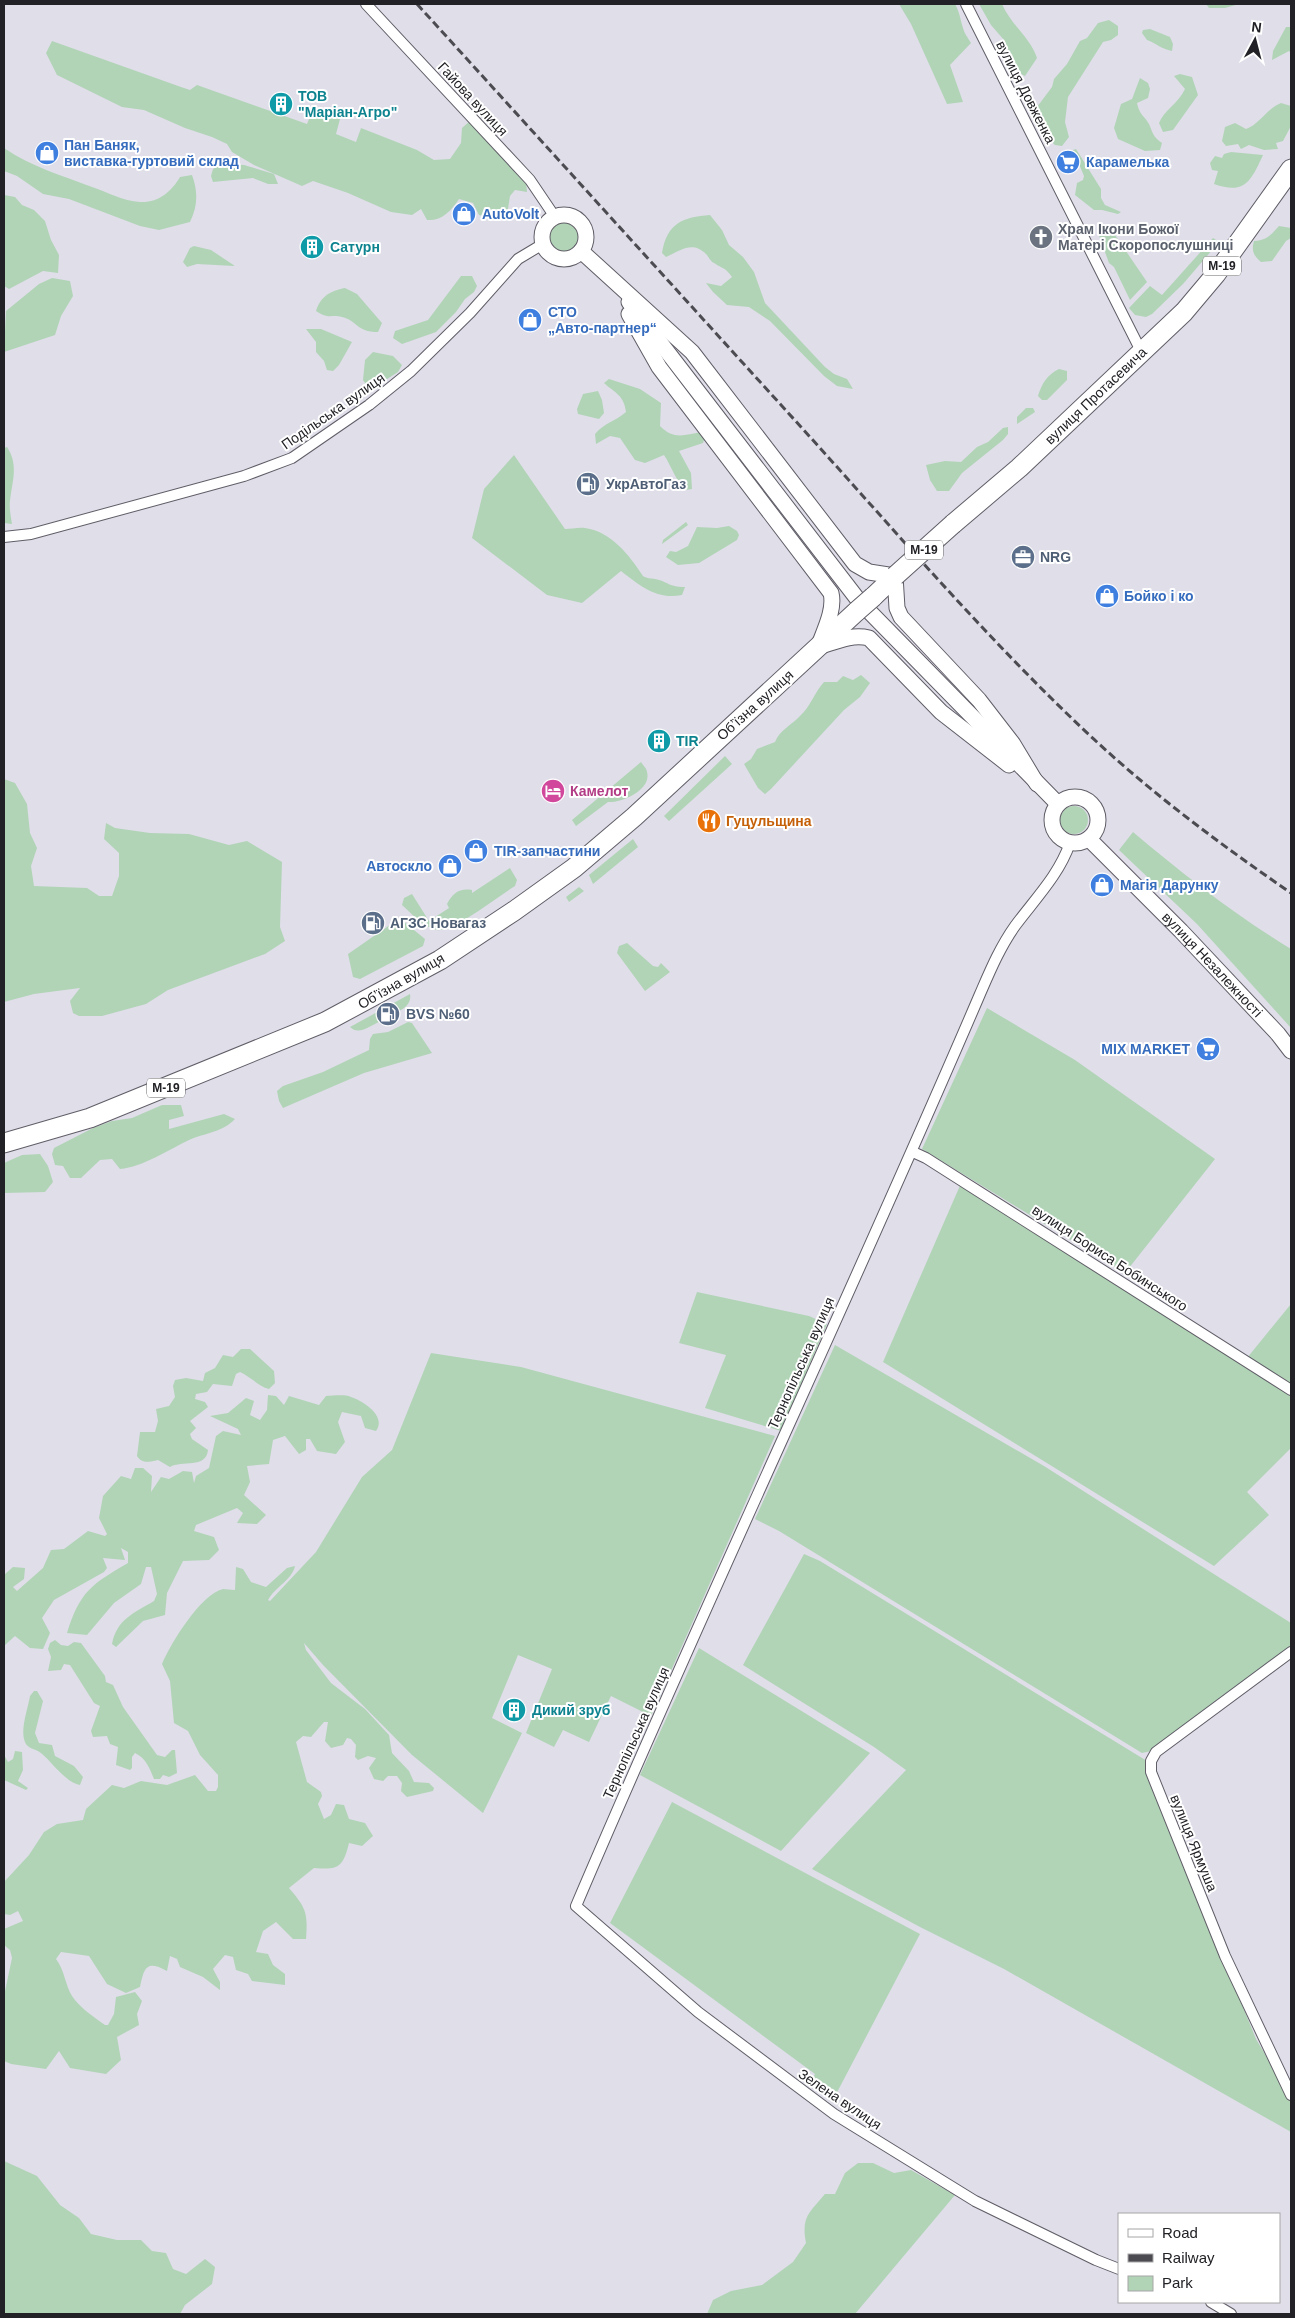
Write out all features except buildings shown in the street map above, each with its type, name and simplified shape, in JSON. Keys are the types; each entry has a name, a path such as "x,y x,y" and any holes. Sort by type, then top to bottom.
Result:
{"highway":[{"name":"вулиця Протасевича","path":"873,597 953,524 1019,468 1184,312 1216,274 1291,169"},
{"name":"Обʼїзна вулиця","path":"4,1143 90,1118 316,1026 351,1010 432,964 514,911 574,868 634,817 873,597"}],"street":[{"name":"Гайова вулиця","path":"366,4 530,180 555,217"},
{"name":"вулиця Довженка","path":"966,4 1142,353"},
{"path":"570,216 582,224 586,238 581,251 570,258 557,258 546,250 543,244 542,238 546,225 555,217 570,216"},
{"name":"Подільська вулиця","path":"4,537 31,534 244,476 292,458 369,405 411,371 470,313 518,259 543,244"},
{"path":"581,251 692,352 855,564 869,572 895,576 897,608 901,617 979,700 1013,744 1037,784"},
{"path":"611,279 640,337 659,367 831,592 833,600 819,647"},
{"path":"611,279 860,601 1058,804"},
{"path":"819,647 849,637 860,636 869,638 941,712 1000,759 1037,784"},
{"path":"1071,797 1086,800 1092,804 1098,818 1097,826 1089,839 1084,842 1070,843 1058,837 1053,831 1051,817 1058,804 1071,797"},
{"name":"вулиця Незалежності","path":"1089,839 1181,931 1278,1034 1291,1051"},
{"name":"Тернопільська вулиця","path":"576,1906 833,1324 913,1152 993,964 1013,929 1063,864 1070,843"},
{"name":"вулиця Бориса Бобинського","path":"913,1152 1014,1212 1291,1390"},
{"name":"вулиця Ярмуша","path":"1291,1652 1156,1752 1151,1761 1151,1772 1225,1956 1291,2095"},
{"name":"Зелена вулиця","path":"576,1906 698,2012 834,2114 975,2201 1096,2260 1118,2268"},
{"path":"1213,2303 1231,2314"}],"green space":[{"path":"899,4 955,4 964,32 971,43 950,65 963,102 947,104 911,24"},
{"path":"979,4 1002,4 1030,44 1037,58 1025,76 1019,73 1004,40 991,25"},
{"path":"1206,4 1239,4 1225,8 1209,8"},
{"path":"1109,20 1118,26 1118,35 1111,40 1103,42 1068,97 1065,122 1069,137 1062,146 1055,145 1049,139 1037,107 1052,87 1054,79 1067,64 1080,41 1087,38 1098,23"},
{"path":"1286,27 1291,27 1291,53 1289,51 1272,60 1273,51"},
{"path":"1150,29 1170,37 1173,44 1172,51 1147,40 1142,33 1143,30"},
{"path":"52,41 190,90 197,85 307,124 313,109 340,119 336,134 356,142 361,128 417,150 434,160 450,159 461,143 462,128 471,120 526,181 527,192 515,190 510,196 508,209 488,217 479,215 473,203 459,199 442,217 427,220 421,209 412,215 391,212 348,193 313,181 302,186 254,165 232,152 227,144 212,137 185,128 144,110 122,107 57,75 46,53"},
{"path":"1180,74 1192,77 1198,95 1173,130 1163,132 1159,123 1161,118 1179,99 1185,89 1174,76"},
{"path":"1140,78 1148,83 1150,89 1148,98 1137,103 1138,107 1155,137 1162,143 1160,150 1145,151 1118,139 1114,128 1121,104 1132,99"},
{"path":"1281,103 1291,106 1291,126 1283,141 1276,143 1278,149 1264,150 1249,145 1241,149 1238,144 1226,146 1222,141 1225,127 1235,123 1246,129 1251,127 1271,109"},
{"path":"4,148 47,170 115,196 140,202 153,201 168,192 180,177 192,175 196,198 193,216 190,222 159,230 140,226 69,199 43,194 17,176 4,171"},
{"path":"1076,149 1101,189 1101,198 1105,205 1121,212 1118,214 1094,210 1075,195 1077,183 1083,180 1084,176 1073,150"},
{"path":"1231,152 1263,155 1250,179 1240,187 1233,188 1214,184 1218,171 1212,170 1210,163 1215,156 1222,158 1224,154"},
{"path":"222,164 244,165 274,174 278,184 268,184 253,178 213,182 211,176 213,169"},
{"path":"4,195 15,197 22,205 34,210 45,221 51,240 59,255 58,273 43,271 9,289 4,286"},
{"path":"710,215 722,230 729,245 743,257 754,272 765,303 825,367 834,374 847,379 853,389 837,386 824,376 770,321 749,307 727,305 706,283 721,286 732,277 726,270 711,261 701,250 691,247 686,248 666,257 662,253 664,243 672,228 684,220"},
{"path":"564,222 574,227 579,237 574,247 564,252 554,247 549,237 554,227"},
{"path":"1279,226 1291,228 1291,238 1286,241 1272,261 1261,262 1254,253 1254,241 1268,237"},
{"path":"1100,228 1111,229 1147,282 1130,300 1114,267 1109,263 1097,230"},
{"path":"1213,238 1219,242 1183,284 1152,314 1146,317 1135,315 1129,308 1150,286 1162,295"},
{"path":"194,246 211,250 235,266 197,264 187,267 183,262 190,248"},
{"path":"461,276 472,276 477,286 474,292 465,299 456,312 436,332 402,344 393,338 395,331 428,320"},
{"path":"52,278 70,281 73,296 61,316 55,335 4,352 6,311 39,284"},
{"path":"345,288 357,294 382,323 378,332 365,330 342,317 327,316 316,311 323,298"},
{"path":"306,329 321,329 352,342 339,365 333,371 327,370 324,361 316,352 316,342"},
{"path":"373,352 393,356 402,365 398,372 370,390 363,380 365,360"},
{"path":"1059,369 1067,371 1067,380 1047,400 1042,400 1038,396 1043,383 1051,374"},
{"path":"609,379 640,389 661,403 660,426 665,430 675,435 701,432 705,437 703,443 679,451 691,473 692,489 686,490 682,486 664,455 645,463 635,460 620,438 610,436 596,444 595,434 602,427 626,412 621,398 604,383"},
{"path":"598,391 604,413 599,419 578,414 577,409 583,394"},
{"path":"1026,408 1033,408 1035,412 1017,424 1017,417"},
{"path":"1008,427 1008,434 1003,440 962,473 949,491 937,491 930,480 926,465 945,461 961,462 977,447 988,442 1003,428"},
{"path":"7,447 14,467 10,504 12,524 4,523 4,448"},
{"path":"514,455 565,529 585,528 595,530 612,539 632,560 643,576 675,586 685,587 682,595 657,594 642,587 621,571 582,603 547,595 472,538 484,489"},
{"path":"686,522 688,525 662,544 663,540"},
{"path":"729,526 737,531 739,535 737,540 699,563 678,565 666,557 670,551 676,552 688,546 697,527 717,528"},
{"path":"861,675 870,683 860,697 844,710 771,789 765,794 758,788 744,764 751,759 757,749 775,742 782,731 803,713 824,682 837,682 843,676 853,680"},
{"path":"725,756 732,764 669,821 664,816"},
{"path":"641,762 646,768 647,778 640,790 627,798 608,802 576,826 572,820"},
{"path":"4,779 15,783 27,804 30,833 37,848 31,866 34,886 87,888 99,896 112,896 119,876 119,853 104,839 106,823 115,828 150,833 189,834 229,845 247,841 282,862 280,927 285,941 265,954 168,990 146,1004 102,1016 79,1016 73,1013 70,1001 80,988 34,994 4,1002"},
{"path":"1074,806 1084,810 1088,820 1084,830 1074,834 1064,830 1060,820 1064,810"},
{"path":"1133,832 1210,894 1291,949 1291,1028 1197,924 1119,850"},
{"path":"633,839 638,847 593,884 589,875"},
{"path":"510,868 517,880 515,886 453,926 437,930 427,926 402,905 404,898 412,894 429,921 449,908 447,904 457,892 472,890 472,893"},
{"path":"579,887 584,891 569,902 566,897"},
{"path":"397,920 403,921 425,939 423,946 360,979 353,977 348,954"},
{"path":"627,943 653,966 658,967 661,963 670,972 645,991 617,953 619,946"},
{"path":"410,994 408,1004 400,1011 393,1014 390,1010 379,1017 381,1021 365,1029 357,1030 350,1027"},
{"path":"987,1008 1075,1060 1215,1159 1125,1273 922,1149"},
{"path":"408,1022 412,1023 432,1053 364,1073 283,1108 277,1091 283,1086 323,1072 369,1050 370,1039 373,1034 388,1032"},
{"path":"162,1105 181,1105 184,1116 169,1120 169,1129 224,1114 235,1119 219,1130 189,1140 146,1162 129,1168 120,1169 112,1159 100,1160 81,1178 70,1178 63,1166 55,1165 52,1154 54,1148 93,1128 112,1121 132,1118"},
{"path":"40,1154 48,1166 53,1182 45,1192 4,1193 4,1163 22,1155"},
{"path":"962,1181 1291,1391 1291,1448 1247,1492 1269,1515 1214,1566 883,1362"},
{"path":"697,1292 809,1316 827,1324 781,1431 705,1408 726,1355 679,1343"},
{"path":"1291,1304 1291,1384 1247,1358"},
{"path":"835,1345 1044,1466 1291,1623 1291,1646 1151,1751 1142,1753 779,1531 755,1519"},
{"path":"241,1349 250,1349 274,1371 275,1383 269,1389 240,1372 236,1374 232,1386 213,1384 207,1392 196,1394 195,1399 205,1402 208,1407 190,1421 196,1428 190,1434 192,1439 208,1450 203,1460 170,1467 158,1460 146,1462 139,1459 137,1456 140,1432 155,1432 158,1421 156,1409 169,1406 175,1397 173,1386 175,1380 186,1378 203,1381 205,1373 215,1368 223,1355 233,1357"},
{"path":"431,1353 521,1367 775,1436 651,1716 611,1696 589,1742 563,1730 554,1747 526,1733 552,1669 518,1655 492,1718 522,1733 483,1813 412,1755 323,1665 304,1643 306,1650 331,1683 365,1709 389,1735 392,1753 409,1771 414,1782 429,1783 434,1788 433,1791 407,1797 401,1791 402,1783 397,1776 388,1776 383,1781 374,1779 369,1768 376,1758 368,1756 358,1760 355,1757 356,1745 351,1739 347,1738 343,1745 331,1748 325,1741 328,1722 324,1722 311,1737 303,1736 296,1742 307,1782 321,1792 322,1796 318,1804 324,1819 331,1815 336,1804 344,1805 349,1819 365,1823 373,1836 362,1846 349,1843 344,1858 338,1866 334,1868 314,1868 289,1888 305,1911 307,1922 306,1939 293,1939 276,1922 263,1931 256,1952 268,1954 273,1965 285,1974 285,1985 252,1981 248,1974 236,1970 233,1957 225,1955 213,1969 220,1982 220,1990 203,1977 180,1967 177,1959 170,1956 167,1971 155,1966 148,1967 143,1975 140,1987 126,1993 107,1984 89,1956 61,1952 56,1959 72,1996 83,2008 105,2025 108,2025 114,2014 116,1997 135,1992 142,2001 137,2014 139,2025 117,2037 121,2060 106,2074 70,2068 59,2051 46,2069 11,2064 4,2061 4,1996 12,1958 10,1950 4,1945 4,1929 23,1921 18,1911 10,1915 4,1914 4,1882 29,1855 44,1832 57,1824 83,1820 86,1809 112,1785 124,1788 141,1781 167,1785 195,1775 208,1791 216,1791 218,1775 200,1755 188,1731 174,1723 170,1681 162,1664 166,1655 187,1621 205,1600 223,1589 235,1590 236,1567 243,1569 251,1582 266,1587 287,1568 295,1566 290,1575 271,1595 268,1600 270,1601 316,1552 362,1477 392,1450"},
{"path":"268,1395 276,1396 284,1405 289,1396 319,1405 326,1396 348,1396 362,1402 372,1410 376,1415 379,1425 376,1431 365,1428 361,1416 342,1412 338,1422 345,1442 336,1454 317,1451 310,1439 306,1439 306,1450 299,1454 285,1436 273,1440 269,1464 247,1466 250,1482 244,1495 266,1515 257,1524 237,1523 243,1513 237,1508 196,1525 194,1531 214,1537 219,1550 209,1560 183,1561 167,1593 165,1615 143,1621 116,1647 112,1644 114,1635 122,1623 133,1613 154,1601 157,1594 151,1567 146,1567 141,1584 114,1603 87,1635 67,1633 77,1607 89,1590 96,1583 128,1563 128,1552 121,1548 125,1560 103,1558 107,1568 104,1572 54,1600 42,1618 50,1633 43,1649 30,1648 15,1636 4,1646 4,1575 13,1567 25,1568 24,1579 13,1587 17,1591 43,1568 51,1550 64,1549 88,1531 105,1536 107,1534 99,1518 103,1496 121,1476 131,1479 135,1468 143,1468 152,1476 151,1492 161,1477 169,1479 183,1471 192,1472 194,1483 196,1476 209,1468 216,1436 223,1431 241,1435 238,1429 210,1416 228,1413 246,1398 254,1401 250,1415 260,1420 267,1410"},
{"path":"804,1554 820,1561 1147,1761 1148,1773 1256,2039 1291,2098 1291,2132 1004,1969 920,1927 812,1869 906,1770 874,1747 743,1665"},
{"path":"55,1640 61,1645 68,1646 74,1642 81,1643 105,1676 106,1682 113,1685 123,1707 157,1755 165,1757 172,1750 175,1750 177,1773 169,1777 163,1775 160,1779 154,1779 145,1761 135,1753 132,1757 132,1768 130,1770 116,1765 118,1747 110,1744 107,1736 93,1737 91,1731 100,1706 94,1703 70,1665 64,1664 61,1670 48,1671 51,1657 48,1649 50,1643"},
{"path":"699,1648 870,1753 781,1851 640,1775"},
{"path":"34,1691 37,1691 43,1701 35,1733 39,1743 52,1745 55,1756 74,1766 83,1777 80,1785 69,1780 41,1753 28,1747 25,1742 23,1734 24,1723 30,1696"},
{"path":"15,1751 22,1752 23,1770 18,1781 28,1788 26,1790 4,1780 4,1755 8,1762 13,1759"},
{"path":"672,1802 920,1934 833,2100 810,2083 815,2074 610,1923"},
{"path":"4,2161 37,2176 60,2205 79,2218 91,2234 117,2240 141,2240 152,2251 166,2253 173,2269 186,2274 205,2259 215,2267 212,2284 185,2305 180,2314 4,2314"},
{"path":"858,2163 873,2163 894,2173 911,2170 955,2195 855,2314 707,2314 713,2300 731,2291 762,2285 793,2262 806,2243 805,2227 811,2211 825,2194 835,2194 845,2173"}],"railway":[{"path":"417,4 946,588 1059,706 1098,743 1168,803 1216,840 1291,893"}],"place":[{"name":"ТОВ \"Маріан-Агро\"","path":"281,104"},
{"name":"Пан Баняк, виставка-гуртовий склад","path":"47,153"},
{"name":"Карамелька","path":"1068,162"},
{"name":"AutoVolt","path":"464,214"},
{"name":"Храм Ікони Божої Матері Скоропослушниці","path":"1041,237"},
{"name":"Сатурн","path":"312,247"},
{"name":"СТО „Авто-партнер“","path":"530,320"},
{"name":"УкрАвтоГаз","path":"588,484"},
{"name":"NRG","path":"1023,557"},
{"name":"Бойко і ко","path":"1107,596"},
{"name":"TIR","path":"659,741"},
{"name":"Камелот","path":"553,791"},
{"name":"Гуцульщина","path":"709,821"},
{"name":"TIR-запчастини","path":"476,851"},
{"name":"Автоскло","path":"450,866"},
{"name":"Магія Дарунку","path":"1102,885"},
{"name":"АГЗС Новагаз","path":"373,923"},
{"name":"BVS №60","path":"388,1014"},
{"name":"MIX MARKET","path":"1208,1049"},
{"name":"Дикий зруб","path":"514,1710"}]}
